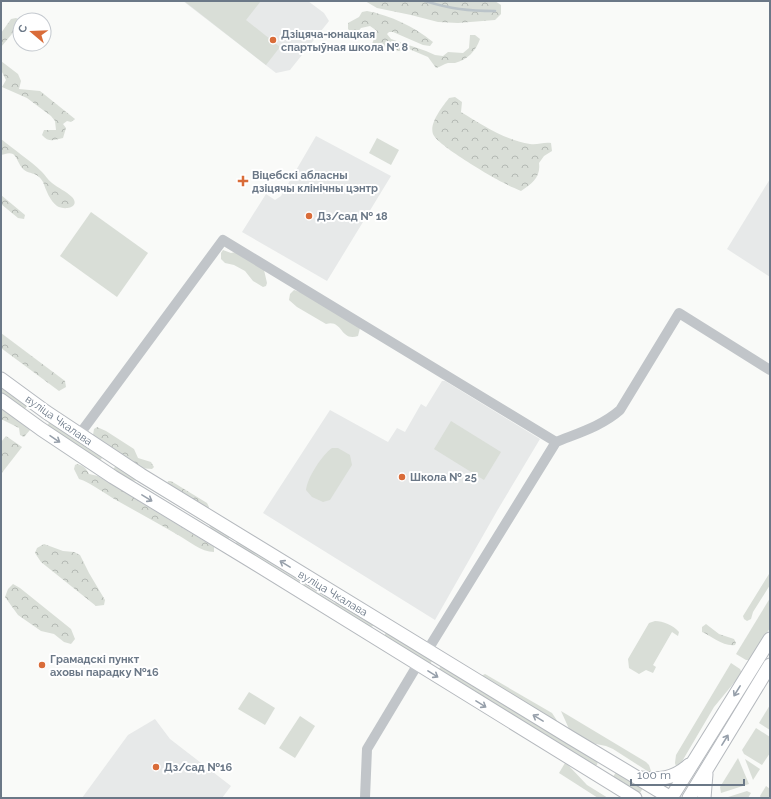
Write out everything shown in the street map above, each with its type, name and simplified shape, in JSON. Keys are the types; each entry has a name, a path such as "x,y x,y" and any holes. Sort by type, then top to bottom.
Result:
{"main road":[{"name":"вуліца Чкалава","path":"1,379 46,412 122,463 427,651 671,798"},
{"path":"16,411 23,413 28,410 30,402 26,398"},
{"name":"вуліца Чкалава","path":"1,400 113,477 632,797"},
{"path":"37,426 34,420 36,415 46,412"},
{"path":"93,464 101,464 105,460 105,454 102,450"},
{"path":"113,477 110,473 111,466 117,462 122,463"},
{"path":"364,631 372,632 375,628 377,623 373,617"},
{"path":"383,643 381,639 382,632 387,629 392,629"},
{"path":"671,798 770,639"},
{"path":"690,798 770,665"},
{"path":"591,772 599,772 604,769 606,763 600,756"},
{"path":"637,778 662,779 671,777 684,769 694,760"},
{"path":"704,798 707,769"}],"street":[{"path":"79,434 223,240 556,442"},
{"path":"427,651 556,442 577,434 610,418 620,410 679,313 770,370"},
{"path":"365,798 367,749 418,664"},
{"path":"751,669 763,676"}],"shaded area":[{"name":"Дзіцяча-юнацкая спартыўная школа № 8","path":"183,1 308,1 324,13 329,21 290,70 276,73"},
{"name":"Дз/сад № 18","path":"316,136 391,176 327,281 242,232 266,194 275,200 281,196"},
{"path":"770,179 770,277 727,249"},
{"name":"Школа № 25","path":"442,381 445,381 540,439 435,620 263,513 330,410 388,442 397,428 405,432 421,404 426,407"},
{"name":"Дз/сад №16","path":"155,719 170,739 231,786 222,798 82,798 128,735"}],"green space":[{"path":"184,1 261,1 246,20 280,47 266,65"},
{"path":"365,1 495,1 501,5 501,14 495,20 458,23 438,22 377,8"},
{"path":"367,11 402,22 418,31 433,42 430,46 423,45 393,32 389,32 387,34 391,39 435,55 443,56 448,52 463,53 469,48 470,35 475,35 480,39 473,51 467,57 459,62 448,63 436,68 428,57 409,49 399,51 386,47 374,47 372,44 377,31 370,26 361,28 357,33 352,33 348,29 348,23 359,17 362,12"},
{"path":"11,19 12,34 1,47 1,33"},
{"path":"1,61 18,74 21,81 19,89 40,91 75,119 71,122 67,121 63,124 66,128 63,138 52,140 45,138 42,135 44,130 56,130 55,121 51,116 27,98 2,87 6,80 1,70"},
{"path":"455,97 462,102 461,112 503,136 530,144 551,143 552,151 544,156 539,163 539,172 535,180 529,186 521,191 506,184 465,160 437,139 432,130 435,120 449,98"},
{"path":"377,138 399,150 391,165 369,153"},
{"path":"1,139 27,159 52,183 72,197 75,203 73,206 64,208 57,206 50,198 43,182 38,176 25,171 13,154 8,153 1,155"},
{"path":"1,195 25,215 24,219 18,218 1,204"},
{"path":"91,212 148,253 117,297 60,256"},
{"path":"223,250 231,253 236,252 264,270 267,283 266,286 263,287 253,281 245,271 234,265 225,263 221,259 221,253"},
{"path":"294,290 303,293 360,328 358,336 348,336 344,334 336,325 332,323 326,324 297,307 289,300 290,294"},
{"path":"1,333 65,381 66,387 59,391 1,348"},
{"path":"1,385 26,405 26,408 23,410 1,396"},
{"path":"1,408 30,430 24,437 20,435 19,428 1,419"},
{"path":"50,421 101,455 102,458 99,462 46,428"},
{"path":"451,421 501,452 484,480 434,449"},
{"path":"97,427 134,449 138,458 151,462 154,467 152,469 140,468 96,440 93,435 94,429"},
{"path":"6,436 22,447 1,474 1,442"},
{"path":"332,448 338,448 350,455 352,465 330,500 323,502 312,497 306,490 309,479 316,467"},
{"path":"77,464 87,470 89,474 98,476 214,547 214,552 209,552 195,546 93,485 79,479 74,469 75,465"},
{"path":"116,466 231,536 227,540 213,532 209,525 137,481 129,480 114,471"},
{"path":"168,481 171,481 207,503 209,507 208,510 167,484"},
{"path":"238,539 252,547 256,554 335,603 342,603 373,623 373,626 368,626 235,545"},
{"path":"44,544 80,555 105,600 104,605 96,606 41,562 35,553 37,548"},
{"path":"770,573 770,585 753,612 751,619 747,621 743,616"},
{"path":"13,584 71,629 75,639 71,644 64,642 54,634 41,631 18,615 5,597 8,589"},
{"path":"770,598 770,628 750,660 746,660 736,654"},
{"path":"655,621 671,625 679,632 678,636 672,632 653,665 656,667 653,673 646,670 639,674 629,668 628,659 649,623"},
{"path":"706,624 719,634 734,639 736,643 735,645 722,643 702,632 702,627"},
{"path":"386,632 434,658 430,664 384,637"},
{"path":"731,663 740,669 742,673 714,707 677,770 675,763 676,755"},
{"path":"442,664 598,761 597,765 592,765 439,669"},
{"path":"485,674 552,713 561,728 477,678"},
{"path":"249,692 275,708 265,725 238,709"},
{"path":"770,705 770,730 759,723"},
{"path":"561,711 646,762 649,765 652,774 613,749 591,743 570,731"},
{"path":"300,716 315,726 295,758 279,748"},
{"path":"756,728 770,737 770,753 762,765 744,754 742,750"},
{"path":"738,758 749,784 721,793 720,787"},
{"path":"745,759 760,769 753,780"},
{"path":"565,763 587,785 608,798 598,798 559,773"},
{"path":"616,772 643,788 640,793 613,777"},
{"path":"766,786 770,789 770,798 761,798 760,796"},
{"path":"747,791 751,793 748,798 725,798"}],"waterway":[{"path":"425,1 460,9 495,11"}],"place":[{"name":"Дзіцяча-юнацкая спартыўная школа № 8","path":"273,40"},
{"name":"Віцебскі абласны дзіцячы клінічны цэнтр","path":"243,181"},
{"name":"Дз/сад № 18","path":"309,216"},
{"name":"Школа № 25","path":"402,477"},
{"name":"Грамадскі пункт аховы парадку №16","path":"42,665"},
{"name":"Дз/сад №16","path":"156,767"}]}
